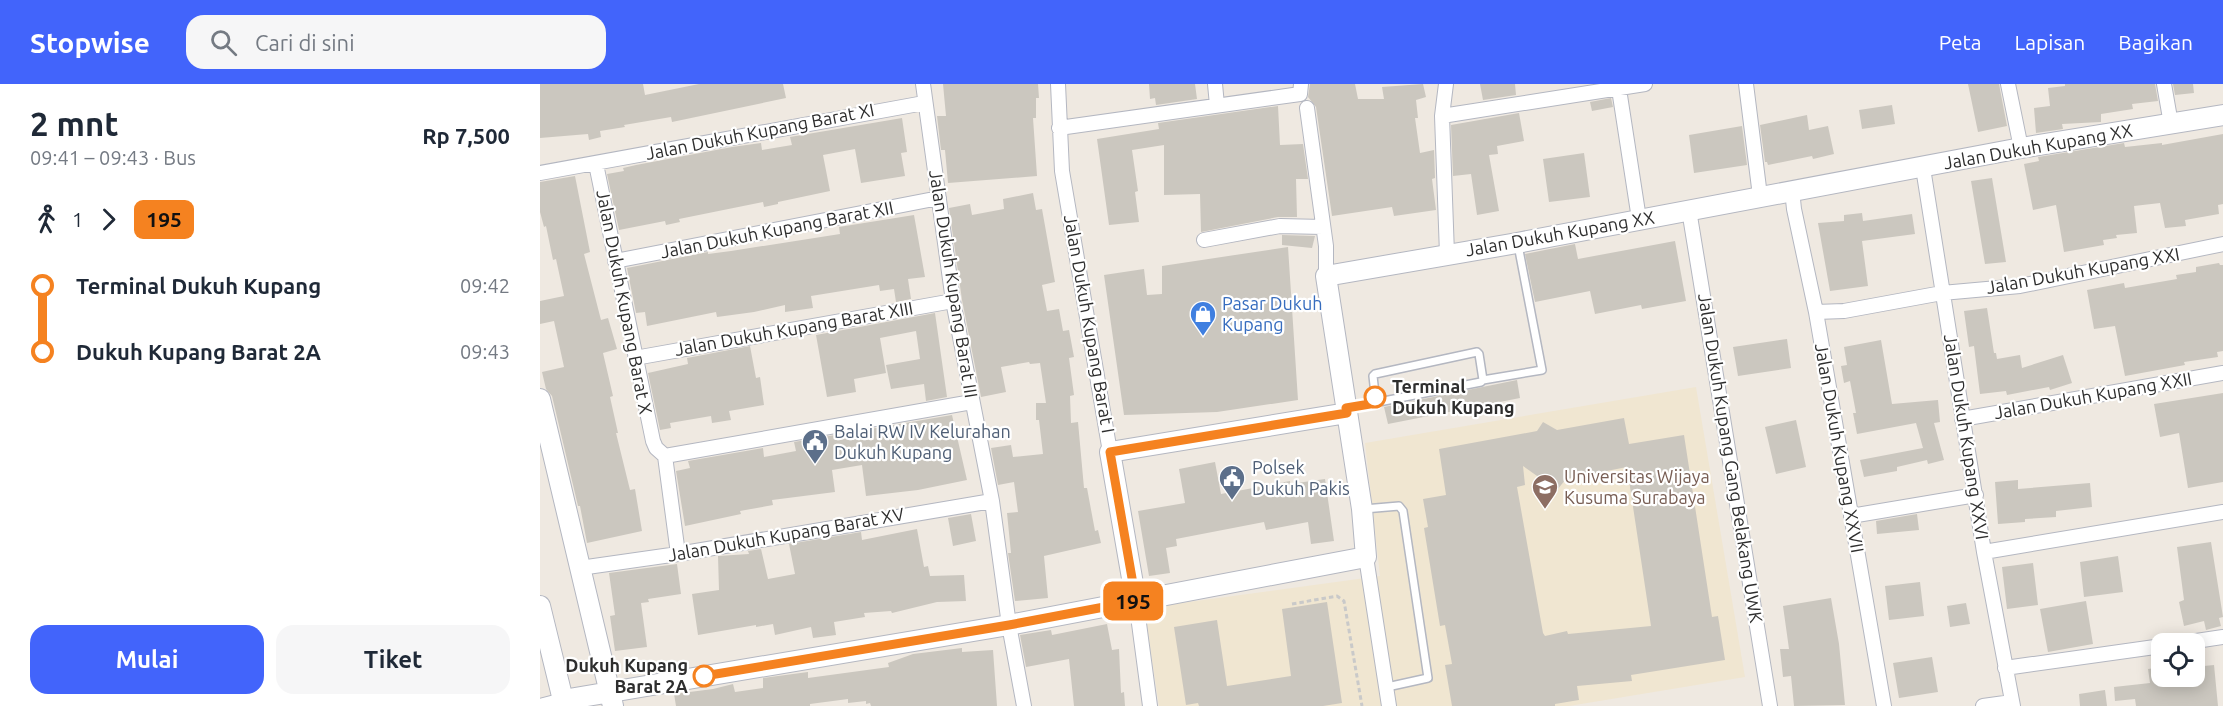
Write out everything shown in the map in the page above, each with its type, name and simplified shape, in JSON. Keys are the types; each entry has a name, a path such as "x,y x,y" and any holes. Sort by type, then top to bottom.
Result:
{"street":[{"name":"Jalan Dukuh Kupang Barat III","path":"923,84 953,301 992,501 1009,625 1024,706"},
{"name":"Jalan Dukuh Kupang Barat I","path":"1058,84 1062,171 1136,601 1150,706"},
{"path":"1215,84 1217,105"},
{"path":"1446,84 1442,116 1447,254"},
{"path":"1442,116 1646,84"},
{"path":"1746,84 1760,196"},
{"path":"2008,84 2021,148"},
{"path":"2164,84 2171,124"},
{"path":"1059,128 1217,105 1276,91 1300,89"},
{"path":"1619,89 1639,219"},
{"name":"Jalan Dukuh Kupang Barat XI","path":"540,173 924,103"},
{"path":"1307,108 1323,227 1326,276 1362,509 1366,557 1388,706"},
{"name":"Jalan Dukuh Kupang XX","path":"1326,276 1517,243 2021,148 2223,115"},
{"name":"Jalan Dukuh Kupang Barat X","path":"596,164 653,441 665,456"},
{"name":"Jalan Dukuh Kupang XXVI","path":"1923,168 1984,552 2012,704"},
{"name":"Jalan Dukuh Kupang XXVII","path":"1792,190 1816,312 1884,706"},
{"name":"Jalan Dukuh Kupang Barat XII","path":"615,261 939,198"},
{"name":"Jalan Dukuh Kupang Gang Belakang UWK","path":"1689,210 1770,706"},
{"path":"1204,240 1280,226 1323,227"},
{"name":"Jalan Dukuh Kupang XXI","path":"1816,312 1844,310 1942,293 2020,286 2223,244"},
{"name":"Jalan Dukuh Kupang Barat XIII","path":"635,358 953,301"},
{"name":"Jalan Dukuh Kupang XXII","path":"1962,419 2223,373"},
{"path":"540,399 543,426 612,699"},
{"path":"678,554 665,456 972,402"},
{"path":"1110,452 1346,410"},
{"path":"1851,516 1976,495"},
{"name":"Jalan Dukuh Kupang Barat XV","path":"580,568 678,554 992,501"},
{"path":"1984,552 2223,512"},
{"path":"540,706 612,699 1366,557"},
{"path":"540,606 564,703"},
{"path":"2205,640 2223,637"},
{"path":"2005,668 2151,648"},
{"path":"1983,706 2012,704"}],"lane":[{"path":"1346,410 1483,380 1542,370 1517,243"},
{"path":"1376,403 1373,376 1375,374 1477,352 1483,380"},
{"path":"1362,509 1400,506 1402,508 1428,678 1387,687"}],"path":[{"path":"1292,604 1338,596 1344,601 1362,706"}],"shaded area":[{"name":"Universitas Wijaya Kusuma Surabaya","path":"1696,387 1745,677 1569,706 1159,706 1144,608 1380,576 1365,443"}],"building":[{"path":"540,84 643,84 645,95 699,84 783,84 786,98 672,122 671,117 624,125 625,127 600,131 601,137 589,140 588,134 540,138"},
{"path":"943,84 1038,84 1039,98 1036,98 1036,118 1033,118 1037,176 948,183 945,150 941,150 937,116 946,116"},
{"path":"1149,84 1195,84 1197,99 1156,105 1155,98 1150,99"},
{"path":"1310,84 1355,84 1358,99 1384,99 1382,87 1423,84 1426,97 1416,100 1418,118 1415,118 1420,153 1434,150 1435,178 1432,179 1436,210 1394,216 1392,207 1332,216 1316,107 1308,97"},
{"path":"1480,84 1515,84 1516,95 1483,100"},
{"path":"1968,84 1999,84 2007,126 1978,132"},
{"path":"2065,84 2155,84 2158,101 2132,104 2133,109 2101,114 2101,122 2062,124 2063,129 2036,133 2034,108 2050,106 2048,88 2065,86"},
{"path":"2173,84 2193,84 2194,93 2175,95"},
{"path":"1611,98 1613,107 1592,111 1590,102"},
{"path":"1892,105 1895,124 1862,129 1859,110"},
{"path":"1278,106 1280,145 1303,144 1308,179 1296,179 1297,217 1278,217 1201,232 1200,194 1164,195 1164,145 1132,150 1138,191 1135,192 1139,222 1109,225 1097,139 1159,129 1158,123"},
{"path":"1519,113 1524,141 1497,146 1498,154 1489,155 1499,211 1477,215 1471,174 1453,176 1451,125"},
{"path":"1807,115 1809,130 1828,126 1834,154 1768,165 1765,162 1760,125"},
{"path":"902,118 907,152 901,153 905,176 861,183 855,149 823,155 830,191 764,207 763,202 679,219 680,222 666,225 665,221 619,230 607,174 624,171 623,168 636,165 732,147 761,143 762,150 792,145 790,137"},
{"path":"1742,126 1747,165 1694,173 1689,135"},
{"path":"2223,134 2223,204 2218,205 2219,214 2185,220 2186,226 2165,228 2160,203 2134,206 2137,233 2116,235 2117,238 2103,240 2104,245 2064,252 2056,205 2033,210 2024,164 2039,161 2038,157 2124,143 2125,147 2162,143 2162,145"},
{"path":"1584,153 1590,197 1549,202 1543,159"},
{"path":"575,176 590,252 584,254 601,320 608,318 617,349 603,353 613,396 610,397 618,433 616,433 630,490 635,489 642,531 587,543 552,396 546,389 542,372 564,367 554,321 540,324 540,301 564,296 556,259 553,260 546,226 544,227 540,212 540,182"},
{"path":"1992,178 2006,262 1985,264 1971,181"},
{"path":"1033,193 1036,210 1042,209 1055,282 1042,285 1047,311 1059,309 1063,331 1069,330 1074,357 1069,358 1074,395 1070,396 1071,423 1078,422 1084,488 1087,488 1095,531 1098,530 1101,543 1044,556 1048,598 1015,601 1008,553 1011,553 1007,513 1018,512 1014,482 998,485 991,448 1011,445 1013,457 1043,454 1039,420 1036,420 1036,403 1046,403 1040,363 1030,364 1029,362 1001,367 1006,392 981,397 962,300 949,208 970,204 972,215 1004,209 1003,199"},
{"path":"1862,213 1863,221 1912,214 1915,234 1862,241 1868,286 1830,291 1818,223 1844,221 1844,215"},
{"path":"914,215 925,277 908,279 911,299 896,302 894,289 880,291 879,285 811,296 813,308 785,312 785,305 717,317 716,312 647,326 645,312 636,313 627,268 708,252 708,254 731,251 840,234 839,227"},
{"path":"1282,235 1315,236 1312,248 1282,245"},
{"path":"1675,241 1686,301 1642,309 1641,305 1595,314 1590,291 1535,302 1525,254 1575,244 1578,259"},
{"name":"Pasar Dukuh Kupang","path":"1288,247 1298,400 1217,412 1124,415 1104,275 1144,269 1147,295 1162,294 1162,266"},
{"path":"2219,263 2223,265 2223,351 2217,352 2218,357 2184,362 2185,365 2125,376 2115,326 2094,329 2087,290 2124,283 2125,288 2177,279 2176,275 2196,272 2196,267"},
{"path":"1987,308 1997,359 2020,355 2022,368 2063,355 2072,383 2050,390 2049,387 2007,395 2006,391 1980,394 1974,346 1969,347 1964,311"},
{"path":"935,313 947,397 926,401 924,384 891,389 886,365 920,359 916,331 880,338 886,373 854,379 856,392 827,397 816,335"},
{"path":"1787,339 1791,368 1738,376 1733,347"},
{"path":"1881,340 1892,404 1938,400 1940,422 1934,423 1944,460 1928,464 1927,460 1897,467 1897,471 1864,477 1860,460 1923,448 1916,423 1857,434 1850,381 1844,383 1841,366 1847,365 1844,347"},
{"path":"750,346 756,378 760,377 764,405 729,411 731,420 712,423 711,416 670,423 671,428 660,430 648,373 688,364 687,358"},
{"path":"1517,380 1520,398 1388,424 1384,407"},
{"path":"2223,393 2223,482 2188,488 2179,433 2160,437 2154,404"},
{"path":"952,415 967,480 918,490 866,496 862,465 832,470 835,492 772,500 773,505 740,511 741,514 685,526 676,471 690,468 688,461 763,448 764,457 796,451 794,442"},
{"path":"1624,418 1629,444 1684,435 1712,617 1718,616 1725,660 1631,675 1632,681 1577,686 1579,700 1555,704 1555,706 1452,706 1445,665 1452,664 1445,625 1440,626 1424,528 1428,527 1423,499 1446,495 1439,449 1537,431 1543,422 1557,430","holes":["1523,466 1557,490 1566,479 1627,467 1651,626 1568,634 1567,631 1545,636 1517,487 1525,485"]},
{"path":"1796,420 1806,467 1776,474 1765,427"},
{"path":"1215,462 1221,494 1290,481 1290,484 1325,479 1334,541 1311,544 1308,522 1266,530 1264,522 1176,539 1177,546 1166,548 1170,573 1149,576 1138,511 1185,503 1179,469"},
{"path":"2018,480 2018,489 2090,483 2092,507 2056,511 2056,517 1998,524 1995,482"},
{"path":"971,514 976,541 953,546 948,518"},
{"path":"1917,514 1919,530 1877,534 1876,521"},
{"path":"917,529 924,567 928,566 930,576 964,575 966,601 937,602 892,613 891,611 864,613 865,617 834,622 836,635 813,638 811,627 775,635 773,624 698,635 692,594 719,590 718,556 749,554 748,551 761,549 768,579 795,574 789,544 861,532 862,540"},
{"path":"2211,542 2223,617 2219,618 2221,626 2206,630 2204,621 2184,626 2179,602 2184,600 2177,547"},
{"path":"2118,556 2123,592 2084,597 2080,562"},
{"path":"2033,563 2038,605 2007,609 2002,567"},
{"path":"677,564 681,594 648,599 649,602 641,603 647,647 615,651 610,616 615,615 609,573"},
{"path":"1920,582 1924,616 1889,620 1885,586"},
{"path":"1831,598 1839,644 1845,705 1794,706 1791,676 1783,677 1780,649 1789,649 1783,606"},
{"path":"2086,601 2093,644 2048,652 2040,609"},
{"path":"1327,602 1342,703 1323,706 1199,706 1198,703 1186,705 1174,627 1217,620 1227,686 1291,676 1282,609"},
{"path":"1966,603 1970,624 1950,627 1947,606"},
{"path":"1107,624 1112,650 1119,649 1121,693 1124,692 1125,706 1074,706 1069,659 1026,667 1020,635 1051,630 1052,635"},
{"path":"962,648 962,652 993,650 997,706 871,706 870,703 866,704 866,701 848,703 848,699 810,704 810,706 676,706 674,694 733,684 735,692 763,688 763,678 808,672 808,678 889,667 888,663 913,654"},
{"path":"1932,657 1938,692 1899,698 1893,663"},
{"path":"2214,665 2218,706 2136,706 2135,699 2115,701 2114,687 2150,683 2148,669 2151,669 2151,687 2205,687 2205,666"},
{"path":"2105,690 2107,706 2080,706 2079,694"}],"bus line":[{"name":"195","path":"704,676 1009,625 1136,601 1110,452 1347,413 1346,408 1376,403 1375,397"}],"place":[{"name":"Pasar Dukuh Kupang","path":"1203,337"},
{"name":"Terminal Dukuh Kupang","path":"1375,397"},
{"name":"Balai RW IV Kelurahan Dukuh Kupang","path":"815,465"},
{"name":"Polsek Dukuh Pakis","path":"1232,501"},
{"name":"Universitas Wijaya Kusuma Surabaya","path":"1545,510"},
{"name":"Dukuh Kupang Barat 2A","path":"704,676"}]}
